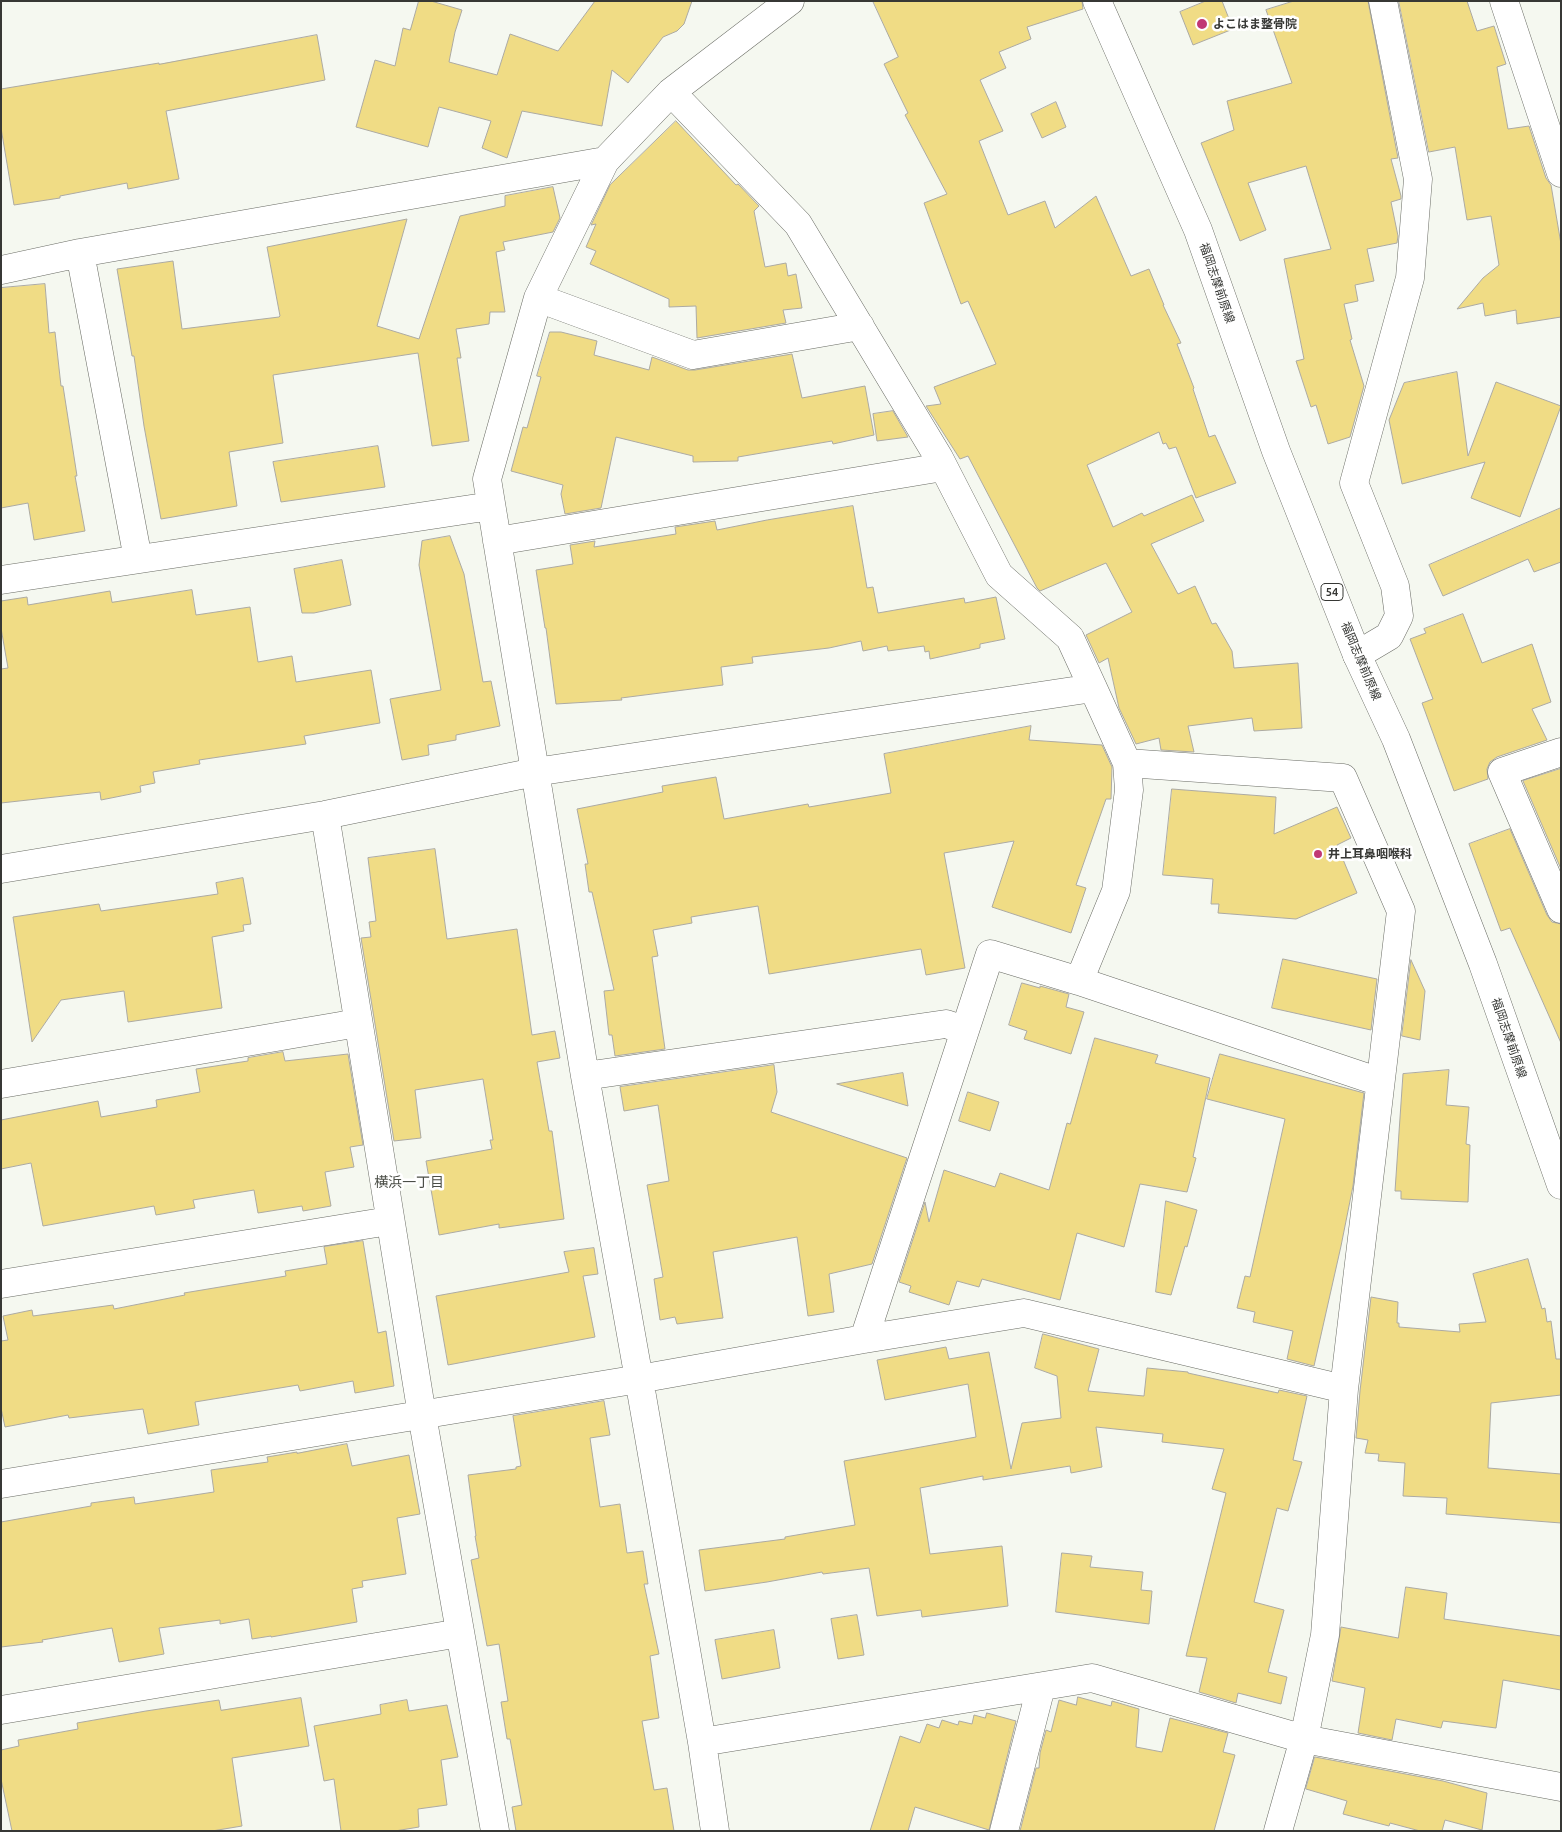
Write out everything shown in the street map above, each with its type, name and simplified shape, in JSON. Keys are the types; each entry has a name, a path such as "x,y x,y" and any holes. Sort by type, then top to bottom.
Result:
{"street":[{"path":"715,1831 702,1742 585,1076 487,479 538,298 605,161 671,92 790,1"},
{"name":"福岡志摩前原線","path":"1097,1 1198,230 1276,451 1357,655 1396,738 1483,964 1561,1185"},
{"path":"1357,655 1389,636 1399,616 1395,586 1354,483 1410,278 1418,179 1383,1"},
{"path":"1504,1 1561,173"},
{"path":"671,92 798,224 943,467 999,574 1070,638 1093,688 1127,763 1128,790 1116,892 1079,981"},
{"path":"1,270 80,253 605,161"},
{"path":"80,253 138,559"},
{"path":"538,298 693,355 860,326"},
{"path":"497,541 943,467"},
{"path":"1,580 491,506"},
{"path":"1,869 325,815 535,772 1093,688"},
{"path":"1561,752 1502,772 1561,909"},
{"path":"1127,763 1343,778 1400,911 1344,1389 1325,1635 1304,1739 1278,1831"},
{"path":"325,815 389,1221 495,1831"},
{"path":"864,1339 990,954 1079,981 1380,1082"},
{"path":"1,1084 358,1023"},
{"path":"585,1076 946,1024 964,1030"},
{"path":"1,1284 389,1221"},
{"path":"1,1484 639,1379 864,1339 1024,1314 1344,1389"},
{"path":"1,1710 460,1633"},
{"path":"702,1742 1092,1678 1304,1739 1561,1786"},
{"path":"1004,1831 1041,1687"}],"building":[{"path":"419,1 431,1 462,10 449,62 497,75 510,34 558,51 595,1 692,1 684,24 677,31 663,37 628,83 612,70 602,126 522,111 507,158 482,148 491,121 439,107 428,147 356,127 375,60 395,66 403,28 410,30"},
{"path":"873,1 1082,1 1083,9 1027,27 1031,39 999,52 1006,68 980,80 1003,131 979,141 1008,215 1045,201 1055,228 1096,196 1131,276 1149,269 1181,343 1177,344 1194,388 1209,437 1215,435 1236,483 1196,498 1176,447 1169,449 1166,443 1163,444 1159,432 1087,465 1113,527 1142,513 1144,516 1192,495 1204,521 1151,544 1178,594 1195,586 1212,624 1216,623 1232,651 1234,668 1298,663 1302,728 1254,731 1252,718 1188,726 1194,752 1161,750 1159,738 1136,744 1119,708 1108,658 1099,663 1086,635 1132,612 1106,563 1040,591 968,456 960,459 926,406 941,404 934,387 996,364 968,301 961,304 924,203 947,194 905,115 908,113 884,64 898,57"},
{"path":"1206,1 1222,1 1233,29 1193,45 1180,12"},
{"path":"1294,1 1368,1 1398,158 1391,159 1401,196 1401,199 1391,202 1398,236 1397,243 1367,249 1374,281 1355,285 1358,301 1344,304 1352,339 1350,340 1364,386 1350,437 1328,444 1316,405 1311,407 1296,361 1304,359 1284,259 1331,249 1306,166 1248,183 1266,230 1240,241 1201,143 1234,130 1227,101 1292,83 1266,10"},
{"path":"1399,1 1467,1 1477,31 1494,26 1506,64 1497,67 1508,129 1529,126 1546,178 1551,185 1561,244 1561,317 1517,324 1516,310 1485,316 1483,303 1457,309 1483,278 1499,265 1491,216 1467,220 1455,147 1429,152"},
{"path":"317,35 325,80 166,111 179,179 128,189 127,183 60,196 60,198 14,205 1,128 1,89 159,64"},
{"path":"1056,102 1066,127 1042,138 1031,114"},
{"path":"676,121 736,185 738,184 759,206 754,211 765,267 786,263 788,276 796,274 802,308 783,310 786,323 697,338 696,306 669,307 669,299 590,264 596,251 586,247 596,224 591,225 610,185"},
{"path":"553,187 560,218 553,232 503,242 505,250 496,252 505,312 490,312 489,324 456,329 461,358 457,358 469,441 432,446 418,353 273,375 283,443 229,452 237,506 161,519 144,426 134,356 132,356 117,269 173,261 182,329 279,317 267,247 407,219 377,326 419,339 460,216 505,206 505,196"},
{"path":"45,284 49,333 55,332 61,386 63,386 77,476 75,476 85,531 34,540 28,503 1,508 1,288"},
{"path":"550,332 561,332 597,341 594,355 649,370 652,357 688,370 695,370 792,354 802,398 865,386 874,435 833,444 832,441 738,457 738,461 693,462 693,456 616,437 601,508 565,514 561,494 563,485 511,471 523,427 527,428 541,377 537,376"},
{"path":"1457,372 1468,456 1496,382 1561,406 1520,517 1471,498 1485,462 1402,484 1389,420 1404,383"},
{"path":"893,411 908,437 877,441 873,414"},
{"path":"378,446 385,487 281,502 273,462"},
{"path":"853,506 867,588 873,587 878,613 964,598 965,603 996,597 1005,639 980,644 980,648 930,659 929,651 925,652 924,646 888,651 887,646 863,651 861,641 829,648 752,657 753,663 721,667 723,685 621,698 622,700 556,704 536,570 573,564 570,545 595,541 594,547 676,534 675,527 715,521 717,530"},
{"path":"1561,508 1561,562 1534,572 1528,559 1443,596 1429,565"},
{"path":"450,536 464,574 483,682 491,681 500,726 456,735 456,740 428,745 429,755 402,760 390,699 441,690 419,565 422,541"},
{"path":"342,560 351,605 314,613 302,613 294,569"},
{"path":"192,590 196,615 250,607 258,662 292,656 296,682 371,670 380,723 304,736 306,744 199,760 200,764 153,772 155,783 140,786 141,792 101,800 100,792 1,803 1,669 8,668 1,628 1,601 27,597 28,605 110,591 112,602"},
{"path":"1463,614 1482,663 1532,644 1551,702 1532,709 1547,740 1497,757 1490,762 1487,769 1488,779 1454,791 1422,703 1433,699 1410,639 1426,633 1424,629"},
{"path":"1031,726 1029,740 1102,745 1112,767 1111,799 1106,799 1076,885 1086,888 1071,933 992,907 1014,841 944,853 965,968 926,975 921,949 769,974 758,906 691,917 692,923 653,930 658,956 652,957 665,1049 615,1056 612,1035 609,1035 604,991 614,990 592,892 589,892 585,864 588,864 577,809 663,792 662,786 716,777 724,819 808,804 809,807 891,793 884,754"},
{"path":"1560,769 1561,771 1561,869 1523,781"},
{"path":"1172,789 1276,797 1274,834 1337,807 1351,838 1337,845 1357,893 1296,919 1218,913 1219,904 1211,904 1213,879 1163,875"},
{"path":"1510,829 1547,915 1552,922 1561,924 1561,1043 1510,928 1501,931 1469,844"},
{"path":"435,849 447,939 517,929 532,1035 555,1031 560,1058 537,1062 549,1131 552,1131 564,1219 499,1228 499,1224 439,1235 426,1161 492,1149 490,1140 493,1140 483,1079 415,1090 421,1138 394,1141 361,938 371,937 369,922 376,921 368,858"},
{"path":"243,878 251,924 243,925 244,931 212,937 222,1008 128,1022 124,991 61,1000 32,1042 13,917 99,904 101,911 218,894 216,883"},
{"path":"1283,959 1377,979 1371,1030 1272,1008"},
{"path":"1411,960 1425,991 1420,1040 1402,1036"},
{"path":"1022,983 1069,994 1066,1007 1084,1012 1071,1054 1024,1039 1027,1031 1009,1025"},
{"path":"1095,1038 1158,1055 1155,1063 1210,1078 1193,1157 1196,1158 1187,1192 1140,1184 1124,1247 1077,1233 1060,1300 982,1279 979,1287 957,1281 949,1305 909,1292 911,1286 899,1282 925,1202 929,1222 944,1170 995,1187 1000,1173 1049,1190 1067,1123 1070,1124"},
{"path":"283,1052 285,1061 348,1054 363,1145 350,1147 354,1167 325,1172 331,1206 303,1211 302,1206 258,1213 254,1190 193,1200 195,1208 156,1215 154,1206 43,1226 31,1163 1,1169 1,1120 98,1101 101,1117 157,1107 156,1100 200,1092 196,1069 248,1061 248,1058"},
{"path":"1220,1054 1364,1093 1353,1186 1314,1366 1287,1359 1293,1331 1253,1322 1255,1312 1237,1308 1245,1276 1250,1277 1285,1119 1207,1099"},
{"path":"774,1065 777,1092 771,1112 907,1158 872,1264 829,1274 834,1312 808,1316 797,1237 713,1252 723,1318 677,1324 675,1317 660,1320 654,1279 663,1277 647,1185 669,1181 658,1105 624,1111 620,1087"},
{"path":"1449,1070 1446,1105 1469,1107 1466,1144 1470,1145 1468,1202 1401,1199 1401,1191 1395,1191 1403,1074"},
{"path":"903,1073 908,1106 837,1084"},
{"path":"968,1092 999,1102 990,1131 959,1121"},
{"path":"1166,1201 1197,1210 1171,1295 1156,1292"},
{"path":"363,1241 378,1333 386,1331 394,1386 355,1393 353,1381 300,1391 298,1385 195,1402 199,1425 148,1434 143,1409 69,1418 68,1415 5,1427 1,1408 1,1341 8,1340 3,1316 32,1310 33,1316 113,1305 114,1309 185,1295 184,1293 286,1276 285,1271 327,1264 324,1247"},
{"path":"594,1248 598,1274 583,1276 595,1337 448,1365 436,1296 569,1272 564,1252"},
{"path":"1528,1259 1542,1309 1545,1308 1547,1322 1551,1321 1556,1359 1561,1359 1561,1395 1491,1403 1488,1468 1561,1474 1561,1523 1446,1514 1447,1498 1403,1496 1405,1463 1378,1461 1379,1454 1365,1453 1368,1440 1356,1438 1371,1297 1398,1302 1397,1323 1399,1323 1399,1327 1460,1332 1459,1324 1486,1322 1473,1274"},
{"path":"1043,1334 1099,1349 1088,1391 1144,1396 1147,1368 1188,1372 1278,1393 1279,1390 1307,1396 1293,1460 1302,1462 1288,1511 1277,1508 1254,1602 1284,1610 1268,1672 1287,1677 1281,1704 1238,1693 1236,1703 1199,1692 1207,1658 1186,1656 1226,1493 1212,1489 1224,1449 1162,1442 1163,1434 1096,1427 1102,1467 1071,1473 1070,1466 983,1480 983,1476 920,1488 930,1554 1002,1546 1008,1606 922,1617 921,1610 877,1616 869,1568 823,1574 822,1572 705,1591 699,1550 785,1539 785,1537 855,1525 844,1461 976,1437 968,1384 885,1400 877,1360 946,1347 949,1359 989,1352 1011,1469 1022,1423 1061,1418 1057,1376 1035,1368"},
{"path":"604,1401 610,1435 590,1438 600,1507 620,1504 627,1553 643,1551 648,1584 644,1584 659,1654 650,1656 659,1718 642,1721 654,1790 667,1788 674,1831 516,1831 512,1807 522,1805 510,1739 507,1739 501,1702 508,1701 499,1644 487,1646 471,1560 479,1558 468,1475 516,1469 516,1467 521,1466 513,1416"},
{"path":"347,1444 352,1466 409,1455 420,1514 397,1518 406,1574 362,1581 363,1587 352,1589 357,1622 252,1639 249,1619 220,1624 220,1620 159,1628 164,1654 119,1662 112,1628 42,1640 43,1642 1,1647 1,1522 91,1506 91,1503 134,1497 135,1504 214,1492 211,1470 268,1462 267,1457"},
{"path":"1062,1553 1092,1556 1090,1567 1143,1572 1141,1590 1152,1591 1149,1624 1056,1612"},
{"path":"1406,1587 1447,1593 1444,1619 1561,1636 1561,1690 1503,1680 1496,1728 1443,1721 1441,1728 1396,1719 1392,1740 1358,1733 1365,1688 1332,1681 1341,1627 1398,1638"},
{"path":"857,1615 864,1655 838,1659 831,1619"},
{"path":"774,1630 780,1668 722,1679 715,1640"},
{"path":"1078,1697 1111,1706 1112,1701 1139,1709 1136,1747 1162,1752 1170,1718 1228,1733 1223,1752 1235,1755 1214,1831 1020,1831 1036,1768 1039,1768 1040,1753 1046,1730 1051,1732 1059,1700 1076,1705"},
{"path":"301,1698 309,1746 232,1758 242,1826 212,1831 12,1831 1,1779 1,1750 19,1746 18,1740 78,1729 77,1723 219,1700 221,1710"},
{"path":"407,1700 409,1711 447,1705 458,1757 441,1760 447,1805 418,1809 419,1827 395,1831 341,1831 334,1779 324,1781 314,1726 381,1714 380,1705"},
{"path":"987,1713 1016,1721 989,1830 915,1807 908,1831 870,1831 900,1736 920,1743 927,1724 939,1728 942,1720 958,1725 959,1721 972,1724 974,1715 985,1718"},
{"path":"1315,1757 1443,1781 1487,1793 1482,1830 1445,1820 1442,1831 1420,1831 1390,1823 1389,1826 1343,1814 1347,1801 1306,1789"}],"place":[{"name":"よこはま整骨院","path":"1202,24"},
{"name":"井上耳鼻咽喉科","path":"1318,854"}],"district":[{"name":"横浜一丁目","path":"409,1182"}]}
